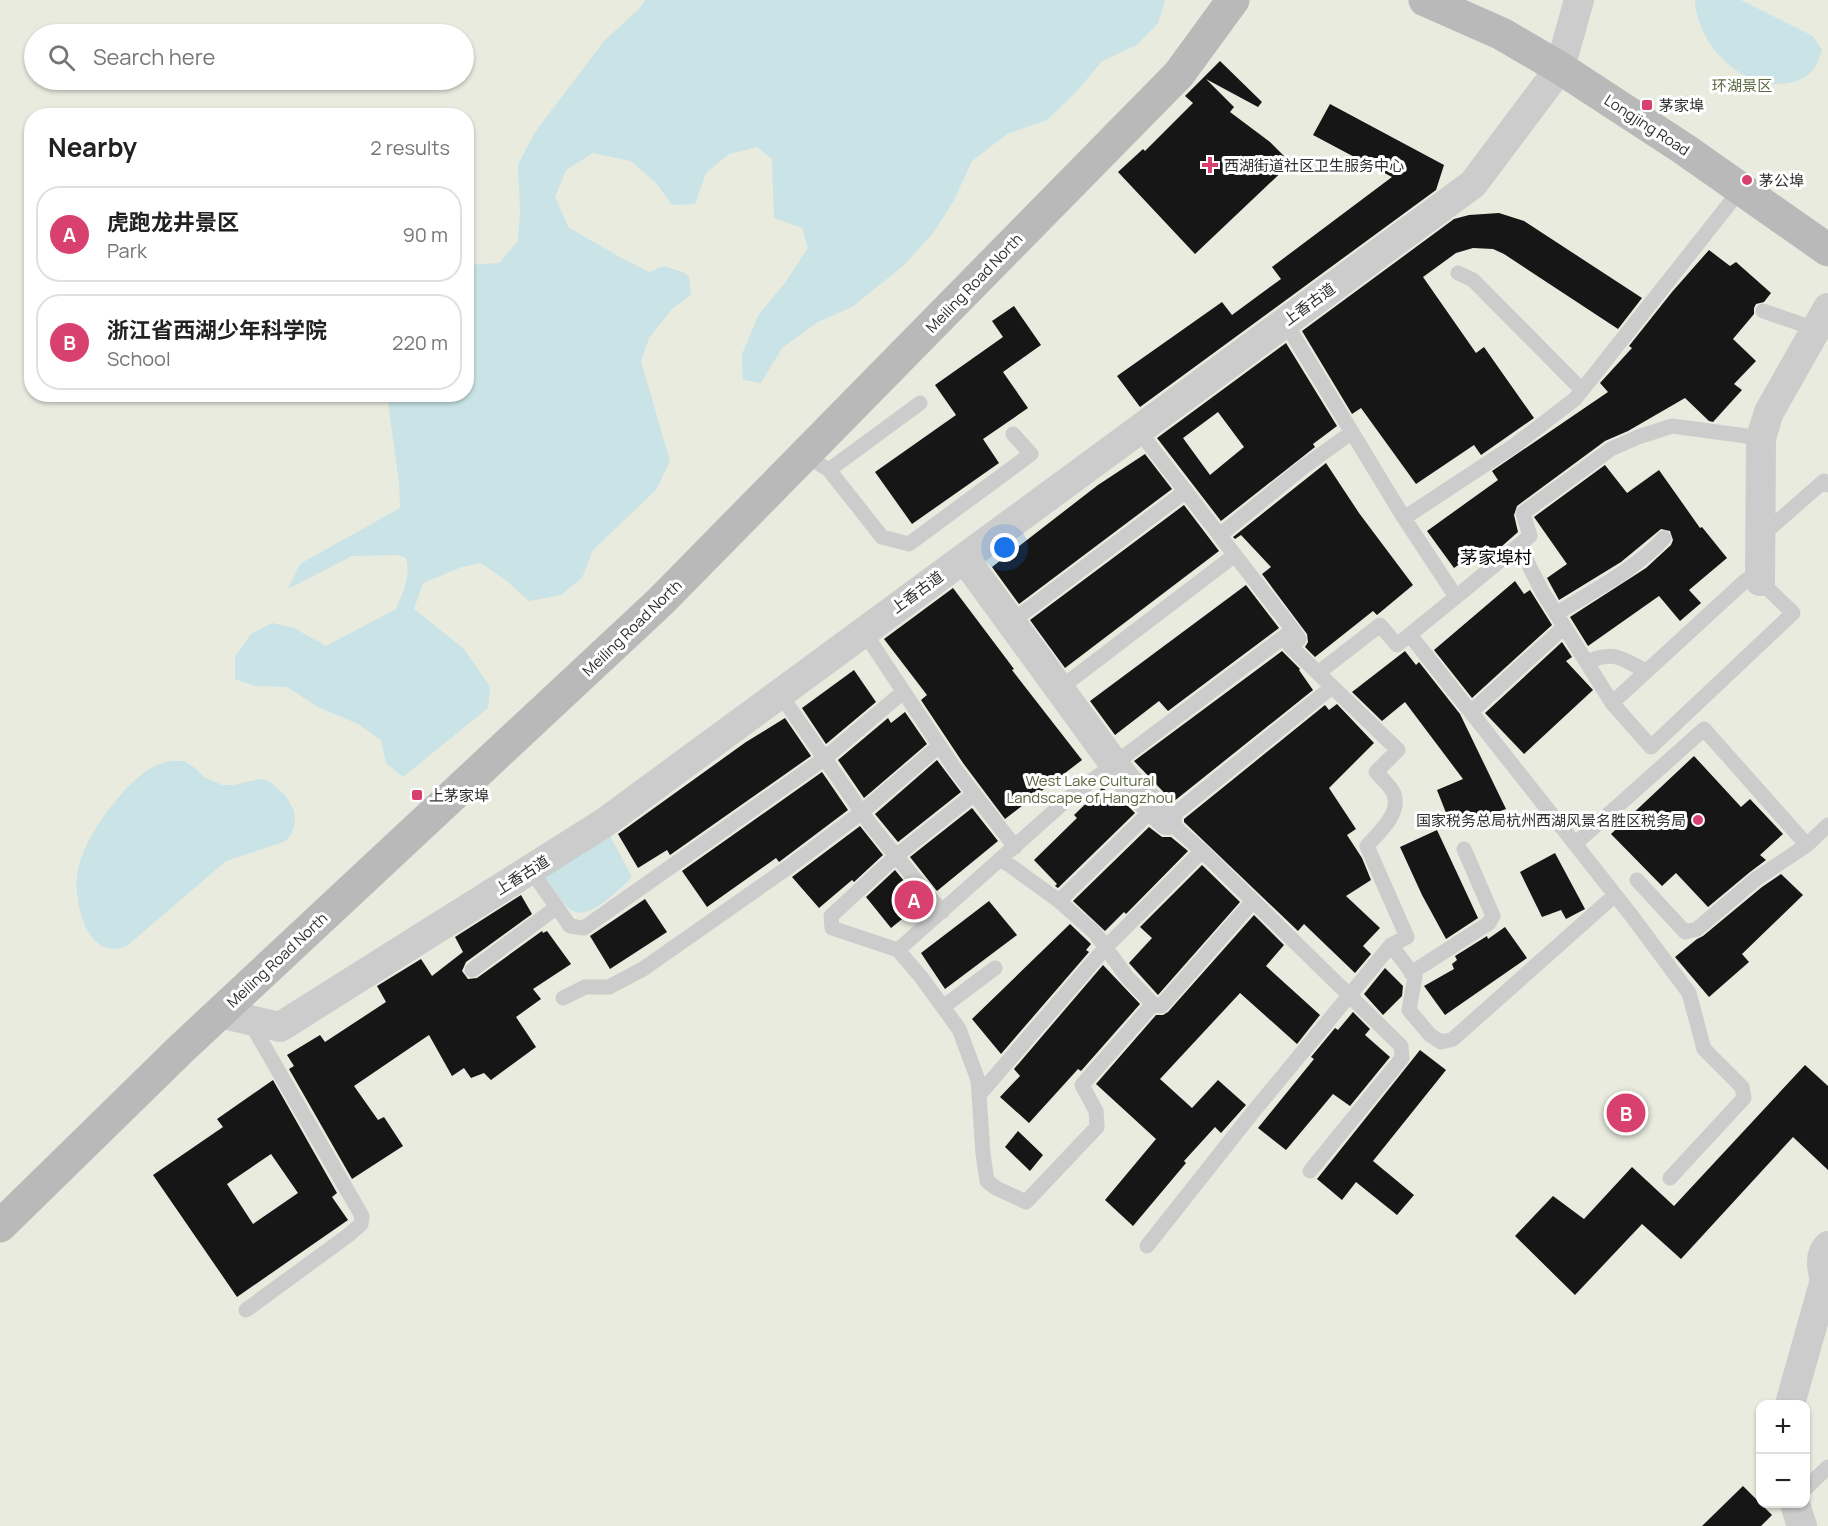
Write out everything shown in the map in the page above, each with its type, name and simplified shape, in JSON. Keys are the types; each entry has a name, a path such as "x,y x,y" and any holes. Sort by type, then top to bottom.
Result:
{"street":[{"name":"Meiling Road North","path":"0,1226 234,1017 661,601 817,463 1179,74 1233,0"},
{"name":"Longjing Road","path":"1425,0 1502,34 1560,68 1828,250"},
{"path":"1560,68 1579,0"},
{"name":"上香古道","path":"234,1017 280,1027 604,823 1473,184 1560,68"},
{"path":"1760,581 1761,438 1769,412 1822,319"},
{"path":"964,558 1114,765 1161,814"},
{"path":"1791,1400 1827,1281 1822,1266 1824,1250 1828,1246"}],"lane":[{"path":"1404,518 1515,445 1575,399 1741,189"},
{"path":"1458,273 1473,279 1582,390"},
{"path":"1764,311 1822,319"},
{"path":"1285,322 1404,518 1456,597"},
{"path":"920,403 817,463 882,537 909,544 1031,453 1013,434"},
{"path":"1318,673 1380,625 1397,645 1530,536 1523,513 1611,449 1638,436 1672,426 1761,438"},
{"path":"1138,430 1293,630 1299,639 1290,646 1398,750 1376,772 1393,792 1396,807 1388,821 1367,846 1407,937 1391,945 1147,1246"},
{"path":"1220,535 1301,469 1352,432"},
{"path":"1760,537 1824,481 1828,485"},
{"path":"1011,622 1185,492"},
{"path":"1471,712 1560,620 1654,549 1664,538"},
{"path":"1519,546 1542,591 1612,703 1651,747 1793,613 1760,581 1746,580 1612,703"},
{"path":"1059,688 1235,555"},
{"path":"898,950 1070,797 1293,630"},
{"path":"864,632 939,746 1015,847"},
{"path":"1410,635 1632,915 1689,993 1704,1049 1742,1087 1744,1098 1670,1178"},
{"path":"1586,662 1611,654 1646,671"},
{"path":"1059,901 1161,814 1332,687"},
{"path":"530,869 570,926 584,928 825,758 903,692"},
{"path":"780,694 862,812 942,912"},
{"path":"1575,844 1704,729 1807,845"},
{"path":"563,998 585,987 609,987 643,969 790,866 862,812 939,746"},
{"path":"974,794 896,856 831,916 832,928 898,950 959,1029 978,1080 987,1180 996,1188 1026,1202 1097,1127 1096,1111 1082,1085 1153,1004"},
{"path":"1161,814 1202,851 1401,1046 1402,1058 1310,1171"},
{"path":"1637,880 1685,932 1696,929 1755,879 1807,845 1828,825"},
{"path":"1411,973 1489,923 1493,916 1464,849"},
{"path":"979,1095 1106,947 1202,851"},
{"path":"1001,859 1059,901 1095,933 1127,977 1153,1004 1161,1006 1253,901"},
{"path":"1391,945 1415,977 1409,1010 1430,1035 1441,1042 1453,1039 1615,895"},
{"path":"472,970 557,907"},
{"path":"943,1007 995,968"},
{"path":"234,1017 362,1216 361,1224 350,1234 246,1310"},
{"path":"1798,1512 1828,1467"}],"green space":[{"name":"West Lake Cultural Landscape of Hangzhou","path":"0,0 1828,0 1828,1526 0,1526"}],"water":[{"path":"645,0 1165,0 1158,23 1137,45 1102,61 1078,90 1047,120 1007,134 972,161 954,200 934,232 903,266 852,307 818,322 782,348 761,383 743,380 742,354 759,314 785,283 808,248 802,228 774,218 772,159 757,147 729,154 706,173 695,204 672,205 656,183 631,161 593,153 566,170 555,197 569,228 649,272 664,266 685,273 689,277 691,295 672,309 649,338 641,361 670,461 656,490 593,550 582,578 561,595 529,601 507,581 481,563 462,567 423,583 414,609 464,649 490,687 488,708 403,777 386,763 381,740 358,724 318,707 287,687 255,686 235,679 235,657 251,634 272,623 294,628 326,646 396,609 408,572 406,558 398,555 352,556 288,589 300,564 400,508 399,483 388,402 474,402 474,265 499,263 518,241 520,211 518,165 535,132 605,40 640,8"},
{"path":"1695,0 1741,0 1813,36 1822,50 1816,65 1808,75 1802,78 1793,82 1775,84 1758,81 1741,73 1727,63 1704,34"},
{"path":"171,761 184,761 204,777 222,785 261,779 269,781 286,796 294,811 295,822 292,832 286,841 226,861 128,945 114,949 102,946 85,926 80,911 77,882 82,857 95,830 124,791 148,770"},
{"path":"608,832 632,877 596,908 580,913 573,911 543,874"}],"building":[{"name":"西湖街道社区卫生服务中心","path":"1220,61 1262,102 1258,107 1206,79 1234,107 1230,112 1270,142 1291,163 1195,254 1118,172 1143,149 1145,151 1193,103 1185,96"},
{"path":"1330,104 1444,165 1436,190 1140,407 1117,376 1222,302 1232,315 1281,279 1272,267 1392,177 1313,135"},
{"path":"1499,213 1524,221 1642,298 1618,329 1493,249 1473,248 1456,253 1423,277 1476,353 1484,347 1534,418 1481,455 1474,445 1416,484 1361,408 1352,414 1302,331 1454,219 1469,215"},
{"path":"1709,250 1730,266 1736,262 1771,293 1764,302 1756,304 1754,314 1733,339 1756,361 1734,384 1742,390 1713,422 1709,421 1685,398 1628,431 1605,441 1517,506 1514,515 1518,532 1493,554 1486,545 1454,568 1427,531 1498,480 1492,471 1608,392 1600,383 1632,348 1629,346"},
{"path":"1014,306 1041,345 1003,372 1028,408 983,439 999,463 912,524 875,472 956,415 935,385 1003,337 992,321"},
{"path":"1286,343 1337,426 1313,444 1315,447 1221,521 1157,438","holes":["1218,412 1244,447 1210,475 1183,438"]},
{"path":"1145,454 1172,489 1019,604 992,567 1098,485"},
{"path":"1326,463 1359,513 1413,585 1377,615 1373,611 1315,657 1305,647 1308,642 1307,634 1262,574 1271,567 1241,535 1235,539 1233,537"},
{"path":"1605,465 1627,493 1659,470 1700,528 1702,527 1727,558 1689,590 1701,603 1680,621 1659,596 1588,646 1570,617 1646,568 1671,545 1673,540 1670,531 1661,529 1621,562 1559,600 1547,578 1567,564 1534,517"},
{"path":"1184,505 1219,551 1065,668 1030,620"},
{"path":"1515,581 1524,594 1530,590 1552,625 1472,698 1434,650"},
{"path":"1246,585 1279,628 1168,711 1159,701 1115,735 1090,701"},
{"path":"953,588 1014,669 1012,670 1082,760 1005,819 963,763 921,700 927,695 884,639"},
{"path":"1562,642 1572,657 1566,661 1593,690 1524,754 1485,713"},
{"path":"1282,651 1300,669 1313,690 1173,802 1134,761"},
{"path":"1405,651 1416,665 1419,662 1460,714 1506,809 1452,828 1437,790 1463,779 1405,702 1382,721 1352,692"},
{"path":"854,670 876,702 826,744 802,708"},
{"path":"1337,704 1374,743 1329,788 1356,829 1347,835 1362,858 1371,880 1346,896 1380,928 1363,946 1371,954 1355,973 1304,924 1298,931 1184,822 1184,819 1325,705 1329,710"},
{"path":"905,712 927,744 864,798 838,760 888,718 891,723"},
{"path":"785,718 811,756 670,855 667,850 638,868 618,834 746,742"},
{"name":"国家税务总局杭州西湖风景名胜区税务局","path":"1694,756 1741,807 1750,799 1783,834 1760,855 1766,860 1708,907 1676,873 1662,886 1611,834"},
{"path":"937,760 961,792 898,842 875,814"},
{"path":"822,772 848,810 779,862 776,858 707,907 682,871"},
{"path":"1103,787 1117,805 1123,801 1135,813 1058,888 1055,886 1057,884 1034,860 1077,818 1074,815"},
{"path":"972,808 998,841 937,891 910,857"},
{"path":"860,826 883,855 854,882 852,880 819,908 792,877"},
{"path":"1149,827 1162,837 1171,837 1188,851 1126,914 1124,912 1105,931 1073,901"},
{"path":"1437,830 1478,918 1446,939 1400,847"},
{"path":"1555,853 1585,909 1566,919 1561,910 1542,917 1520,872"},
{"path":"1202,865 1240,902 1158,995 1129,963 1152,938 1140,927"},
{"path":"895,870 922,903 891,928 866,897"},
{"path":"1781,874 1803,895 1742,954 1749,962 1709,997 1675,957"},
{"path":"521,895 532,914 466,962 462,971 468,979 477,978 542,931 543,933 547,931 571,964 533,989 541,999 516,1017 536,1047 491,1080 484,1073 471,1078 464,1068 452,1076 429,1035 354,1086 378,1120 384,1117 403,1146 352,1179 289,1069 294,1066 287,1055 320,1035 325,1042 386,1002 377,986 421,959 432,976 463,952 455,937"},
{"path":"645,899 667,932 610,969 590,936"},
{"path":"989,901 1017,935 945,989 921,953"},
{"path":"1254,915 1284,945 1266,966 1320,1015 1297,1044 1240,993 1160,1079 1192,1108 1218,1080 1246,1105 1221,1133 1215,1127 1184,1161 1186,1163 1133,1226 1105,1200 1156,1139 1096,1084 1156,1015 1168,1012"},
{"path":"1070,924 1091,944 1086,950 1089,952 1001,1054 972,1019"},
{"path":"1505,927 1527,958 1445,1015 1424,986 1454,969 1452,964 1457,960 1455,956 1487,936 1488,939"},
{"path":"1103,965 1140,1004 1081,1071 1078,1069 1029,1123 1000,1097 1020,1076 1014,1069"},
{"path":"1385,968 1403,986 1402,996 1383,1015 1364,994"},
{"path":"1353,1012 1370,1029 1365,1035 1390,1057 1350,1106 1333,1094 1286,1150 1258,1128 1314,1059 1311,1057 1335,1028 1338,1030"},
{"path":"1420,1050 1446,1070 1373,1161 1414,1195 1397,1215 1356,1182 1342,1200 1317,1179"},
{"path":"1805,1065 1828,1086 1828,1170 1793,1137 1681,1259 1642,1224 1575,1295 1515,1236 1553,1196 1584,1219 1632,1167 1674,1206"},
{"path":"273,1080 337,1193 332,1197 348,1220 237,1297 153,1175 223,1127 217,1119","holes":["271,1154 298,1193 253,1224 227,1184"]},
{"path":"1018,1131 1043,1155 1030,1171 1005,1147"},
{"path":"1743,1486 1756,1499 1756,1508 1765,1508 1772,1515 1761,1526 1702,1526"}],"place":[{"name":"茅家埠","path":"1647,105"},
{"name":"西湖街道社区卫生服务中心","path":"1210,165"},
{"name":"茅公埠","path":"1747,180"},
{"name":"上茅家埠","path":"417,795"},
{"name":"国家税务总局杭州西湖风景名胜区税务局","path":"1698,820"},
{"name":"虎跑龙井景区","path":"914,900"},
{"name":"浙江省西湖少年科学院","path":"1626,1113"}],"district":[{"name":"茅家埠村","path":"1496,557"}],"park label":[{"name":"环湖景区","path":"1742,85"}]}
